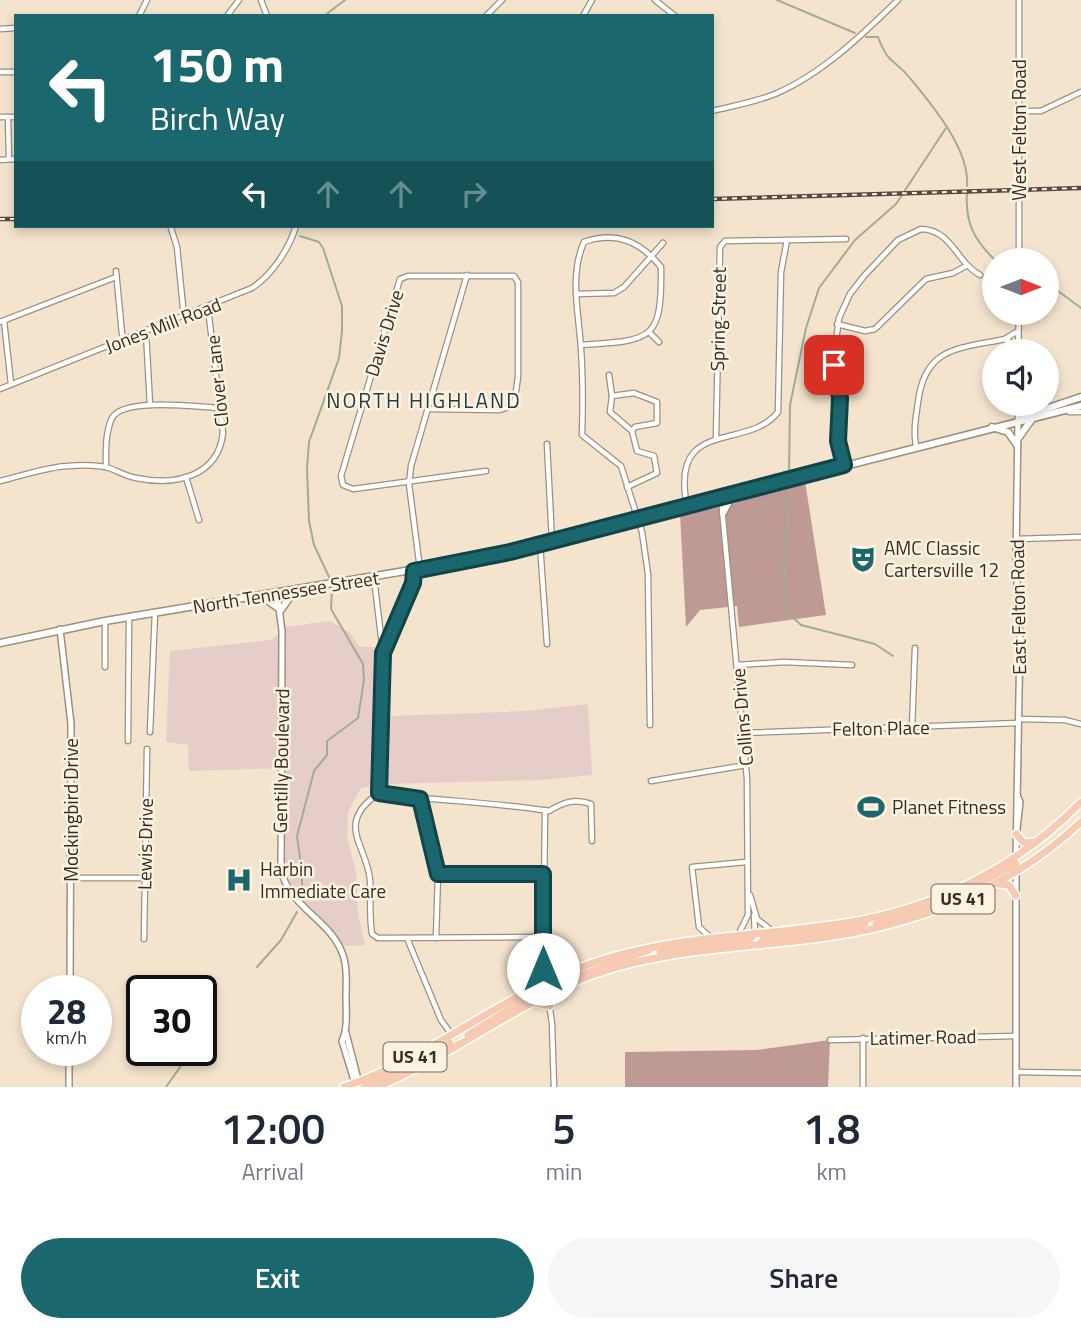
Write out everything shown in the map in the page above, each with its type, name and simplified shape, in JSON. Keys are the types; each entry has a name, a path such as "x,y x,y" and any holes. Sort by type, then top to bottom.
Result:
{"main road":[{"name":"North Tennessee Street","path":"0,643 155,612 417,571 540,544 1017,419 1081,396"},
{"path":"1059,401 1081,396"},
{"name":"North Tennessee Street","path":"1059,411 1081,405"},
{"name":"North Tennessee Street","path":"1017,419 1038,416"},
{"path":"990,426 1008,432 1017,443 1024,426 1034,417"},
{"path":"723,513 733,494"},
{"path":"260,595 280,610 295,590"},
{"name":"US 41","path":"377,1087 450,1051 548,994 597,974 640,961 858,933 930,913 991,886 1081,802"},
{"name":"US 41","path":"344,1087 359,1085 403,1063 543,983 590,964 659,945 881,916 950,893 1016,864 1081,822"},
{"path":"1016,834 1024,843 1039,841"},
{"path":"858,933 859,930 954,897 1016,864"},
{"path":"991,886 1007,884 1016,896"},
{"path":"760,945 763,939 831,932 871,922 881,916"},
{"path":"640,961 650,955 676,948 750,939 755,933"},
{"path":"548,994 551,987 659,945"},
{"path":"450,1051 462,1039 541,990 543,983"},
{"path":"533,1002 550,1006"},
{"path":"359,1085 418,1063 454,1040 466,1028"}],"street":[{"path":"488,14 502,0"},
{"path":"655,0 672,14"},
{"name":"West Felton Road","path":"1018,248 1019,0"},
{"path":"714,110 768,96 793,84 836,55 896,1"},
{"path":"1018,111 1041,111 1081,92"},
{"path":"0,117 14,117"},
{"path":"0,160 13,159 8,117"},
{"path":"171,228 177,247 184,317"},
{"name":"Jones Mill Road","path":"0,389 235,297 262,281 282,255 295,228"},
{"path":"844,465 838,441 840,398 834,356 838,324 856,285 905,234 921,229 938,232 948,240 965,266 979,275"},
{"path":"581,345 636,340 650,332 658,322 662,308 662,267 637,243 621,237 598,237 584,242 578,257 576,294 581,345 582,435 621,466 638,518 648,574 650,724"},
{"name":"Spring Street","path":"716,438 720,247 725,241 846,239"},
{"path":"687,506 686,476 692,456 698,449 716,438 769,423 778,412 781,272 787,240"},
{"path":"576,294 614,293 624,287 663,243"},
{"path":"838,324 865,331 874,329 926,279 953,273 965,266"},
{"path":"10,384 2,322 116,274 122,334 126,340"},
{"name":"Davis Drive","path":"429,409 499,410 511,408 515,402 519,377 518,282 511,274 408,276 398,283 341,476 344,485 353,489 409,484 486,471"},
{"path":"383,653 417,571 409,484 411,466 468,275"},
{"name":"Clover Lane","path":"186,477 210,466 221,448 208,307"},
{"path":"1019,326 1019,339"},
{"path":"1005,339 1019,330"},
{"path":"146,332 150,405"},
{"path":"650,332 659,342"},
{"path":"916,446 915,419 921,378 927,367 943,355 982,345"},
{"path":"609,374 612,396 610,412 632,431 637,451 654,456 657,473 627,487"},
{"path":"612,396 634,393 657,402 657,423 635,427 632,431"},
{"path":"106,467 106,444 113,417 124,408 150,405 219,408"},
{"path":"1059,413 1081,412"},
{"name":"East Felton Road","path":"1016,1087 1016,834 1019,821 1017,419"},
{"path":"547,444 551,541"},
{"path":"0,481 66,466 106,467 138,479 159,481 186,477 199,520"},
{"name":"Collins Drive","path":"721,496 746,765 748,919 738,935"},
{"path":"1016,539 1081,537"},
{"path":"540,544 547,644"},
{"path":"374,578 383,653 379,793 363,808 355,831 370,877 372,934 378,938 544,937"},
{"name":"Gentilly Boulevard","path":"277,593 280,610 281,869 292,895 333,938 343,954 346,1033 359,1085"},
{"path":"150,732 155,612"},
{"path":"128,741 129,617"},
{"path":"104,621 105,667"},
{"name":"Mockingbird Drive","path":"60,629 71,724 70,975"},
{"path":"912,728 915,648"},
{"path":"737,665 784,662 852,665"},
{"name":"Felton Place","path":"743,733 912,728 1018,721 1065,720 1081,724"},
{"name":"Lewis Drive","path":"144,939 146,749"},
{"path":"651,781 746,765"},
{"path":"379,793 420,799 517,804 545,810 569,801 591,804 592,841"},
{"path":"420,799 438,874 436,938"},
{"path":"543,983 545,810"},
{"path":"712,938 699,927 692,867 746,862"},
{"path":"438,874 543,874"},
{"path":"71,878 144,878"},
{"path":"748,887 754,911 755,933"},
{"path":"754,911 761,925 774,931"},
{"path":"688,941 699,927"},
{"path":"407,938 441,1020 453,1036"},
{"path":"548,994 554,1087"},
{"name":"Latimer Road","path":"830,1040 1016,1036"},
{"path":"863,1038 863,1087"},
{"path":"69,1066 69,1087"},
{"path":"1016,1072 1081,1073"}],"shaded area":[{"path":"804,475 826,615 739,627 737,606 700,610 686,627 680,514 728,506"},
{"path":"329,621 349,632 360,647 381,647 381,720 392,716 527,711 588,704 592,775 539,780 386,784 361,788 348,812 347,836 356,873 358,915 365,945 342,946 300,899 289,881 284,850 286,768 189,771 188,745 166,742 170,651 271,640 286,627"},
{"path":"830,1040 828,1087 625,1087 625,1052 756,1050"}],"waterway":[{"path":"327,14 345,0"},
{"path":"777,0 855,33"},
{"path":"866,37 878,37 889,57 910,78 939,115 963,158 967,186"},
{"path":"789,474 790,405 806,328 819,288 855,240 896,204 946,128"},
{"path":"967,193 969,222 984,248"},
{"path":"300,236 319,242 323,248 342,306 339,358 309,442 307,469 309,521 314,545 330,579"},
{"path":"1059,292 1081,308"},
{"path":"791,483 784,566 785,610 801,625 875,644 893,656"},
{"path":"302,896 297,836 314,771 327,755 327,741 358,718 364,680 363,664 331,609 332,590"},
{"path":"257,967 281,940 297,912"},
{"path":"166,1087 181,1066"}],"railway":[{"path":"714,199 1081,188"},
{"path":"0,219 14,219"}],"place":[{"name":"AMC Classic Cartersville 12","path":"863,559"},
{"name":"Planet Fitness","path":"871,807"},
{"name":"Harbin Immediate Care","path":"239,880"}],"district":[{"name":"NORTH HIGHLAND","path":"424,401"}],"route":[{"path":"543,969 543,874 438,874 420,799 379,793 383,653 413,583 414,571 510,552 844,465 838,441 840,398 834,365"}]}
